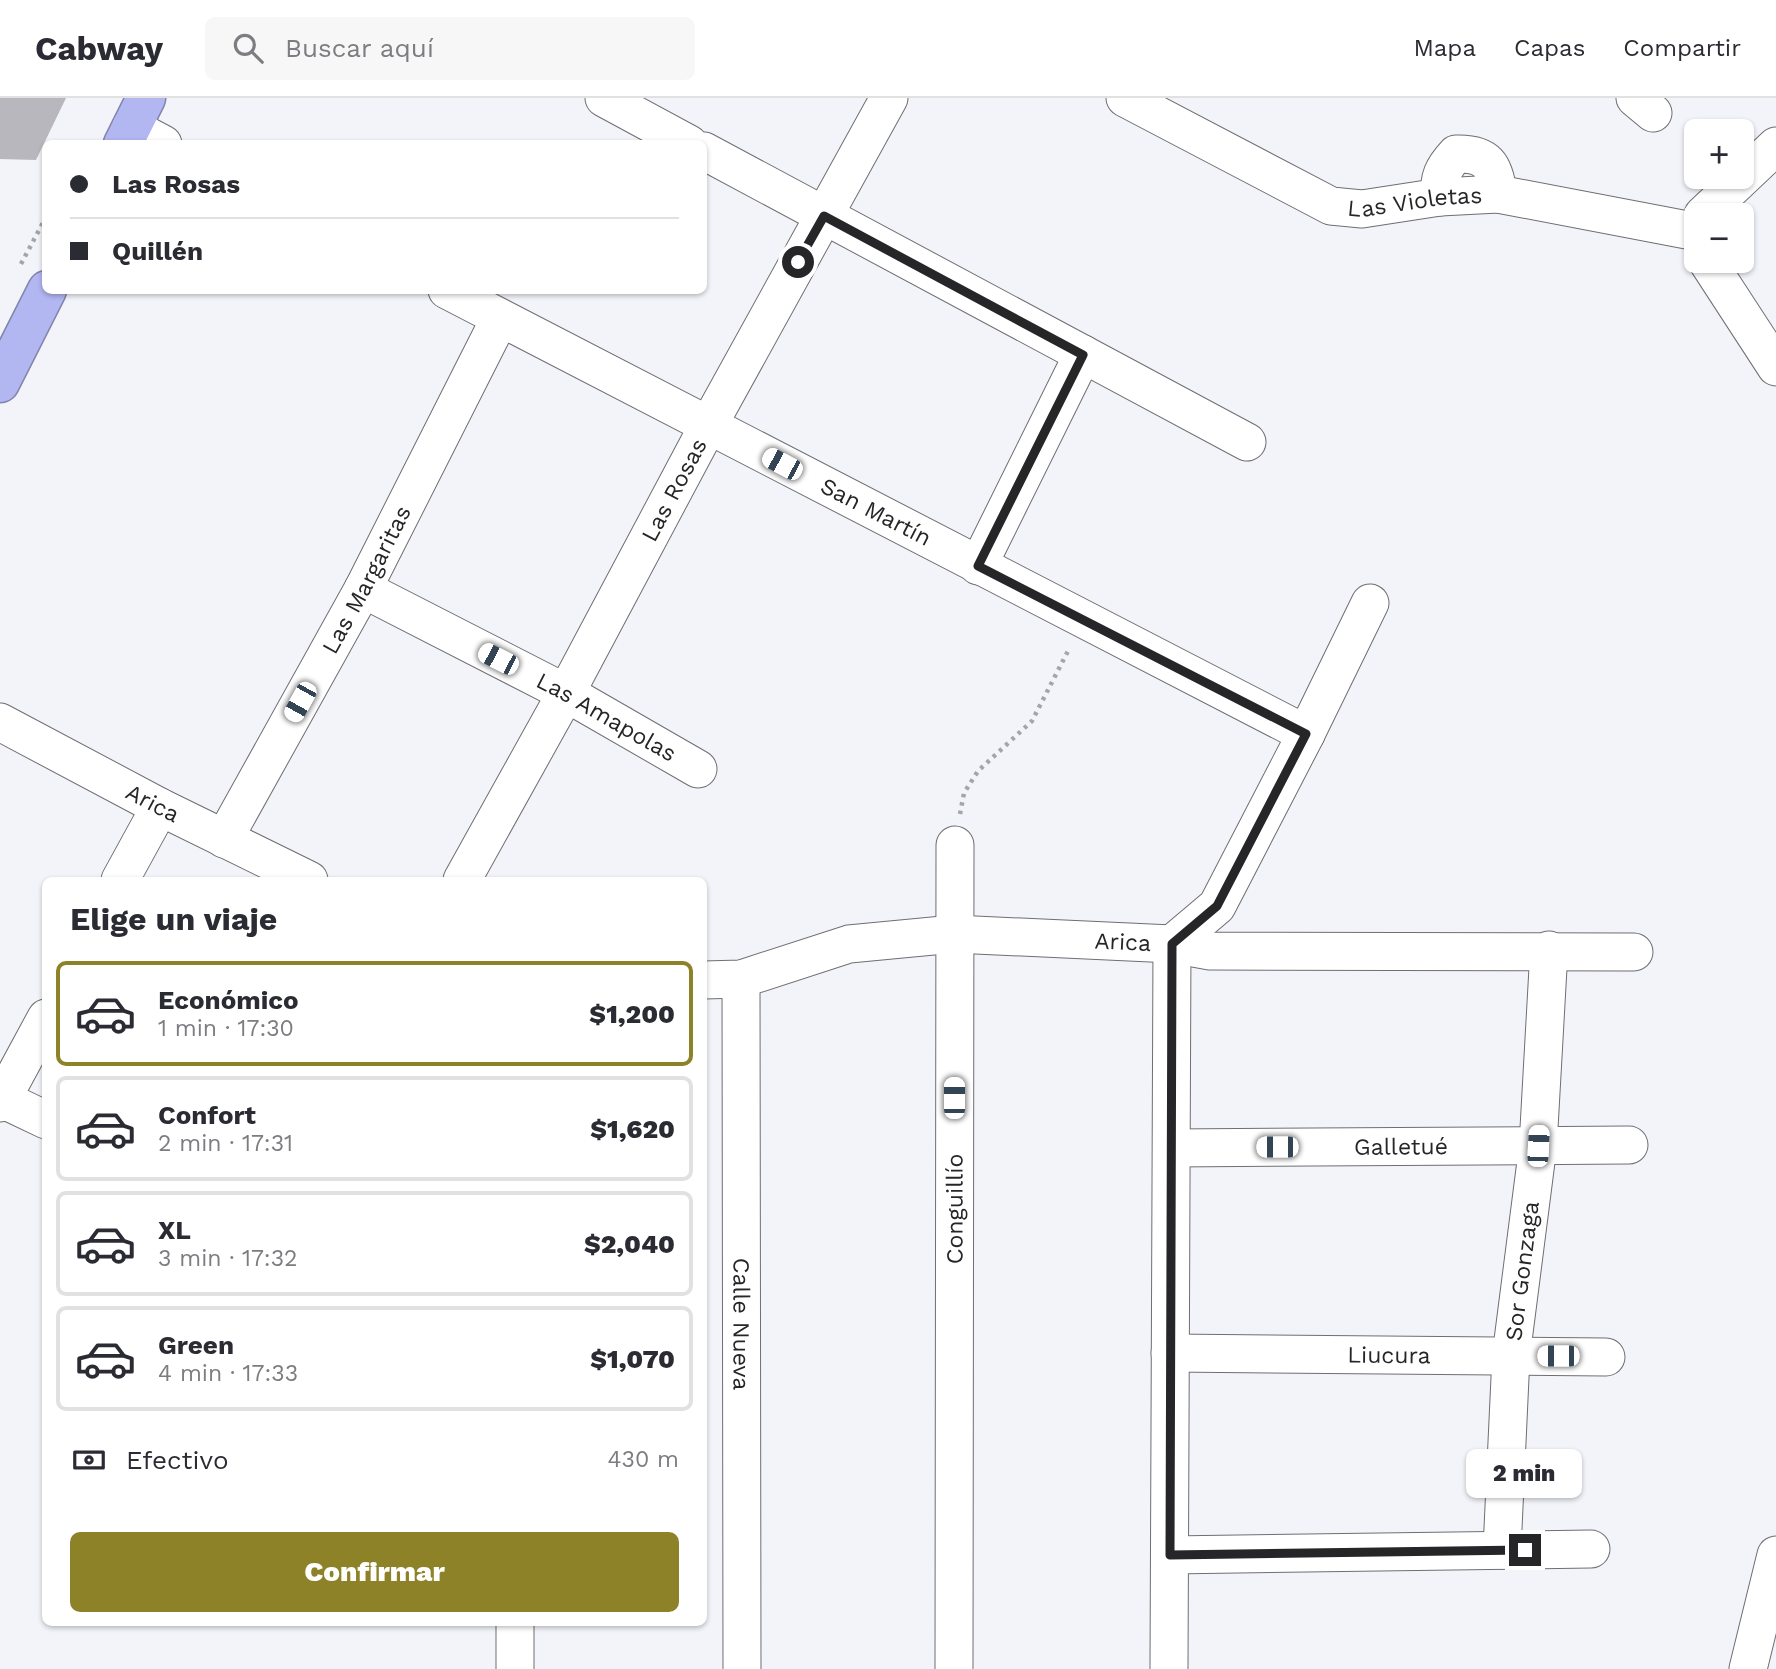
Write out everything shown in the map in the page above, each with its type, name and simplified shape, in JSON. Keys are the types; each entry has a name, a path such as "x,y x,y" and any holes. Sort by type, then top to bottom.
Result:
{"highway":[{"path":"0,383 45,294"}],"street":[{"path":"604,98 682,140"},
{"name":"Las Rosas","path":"464,877 566,694 708,426 889,98"},
{"name":"Las Violetas","path":"1125,98 1331,206 1362,209 1440,198 1498,194 1684,226"},
{"path":"1720,203 1776,146"},
{"path":"707,153 1247,442"},
{"path":"1715,273 1776,367"},
{"name":"San Martín","path":"455,294 1306,734"},
{"name":"Las Margaritas","path":"224,839 363,589 500,318"},
{"path":"978,566 1083,355"},
{"name":"Las Amapolas","path":"363,589 566,694 698,769"},
{"path":"1168,1669 1172,944 1217,906 1370,603"},
{"name":"Arica","path":"0,722 160,807 303,877"},
{"path":"122,877 160,807"},
{"name":"Conguillío","path":"954,1669 956,845"},
{"name":"Arica","path":"707,979 741,979 849,944 954,934 1172,944 1210,951 1634,952"},
{"name":"Sor Gonzaga","path":"1503,1550 1511,1356 1538,1146 1549,950"},
{"name":"Calle Nueva","path":"741,979 743,1669"},
{"path":"42,1025 1,1101 42,1118"},
{"name":"Galletué","path":"1172,1148 1629,1145"},
{"name":"Liucura","path":"1170,1353 1606,1357"},
{"path":"1170,1555 1591,1549"},
{"path":"1748,1669 1776,1555"},
{"path":"515,1626 515,1669"}],"path":[{"path":"956,845 964,793 978,771 1031,721 1084,621"}],"building":[{"path":"0,98 66,98 46,140 42,140 42,148 36,160 0,159"}],"route":[{"path":"798,262 824,216 1083,355 978,566 1306,734 1217,906 1172,944 1170,1555 1525,1550"}]}
